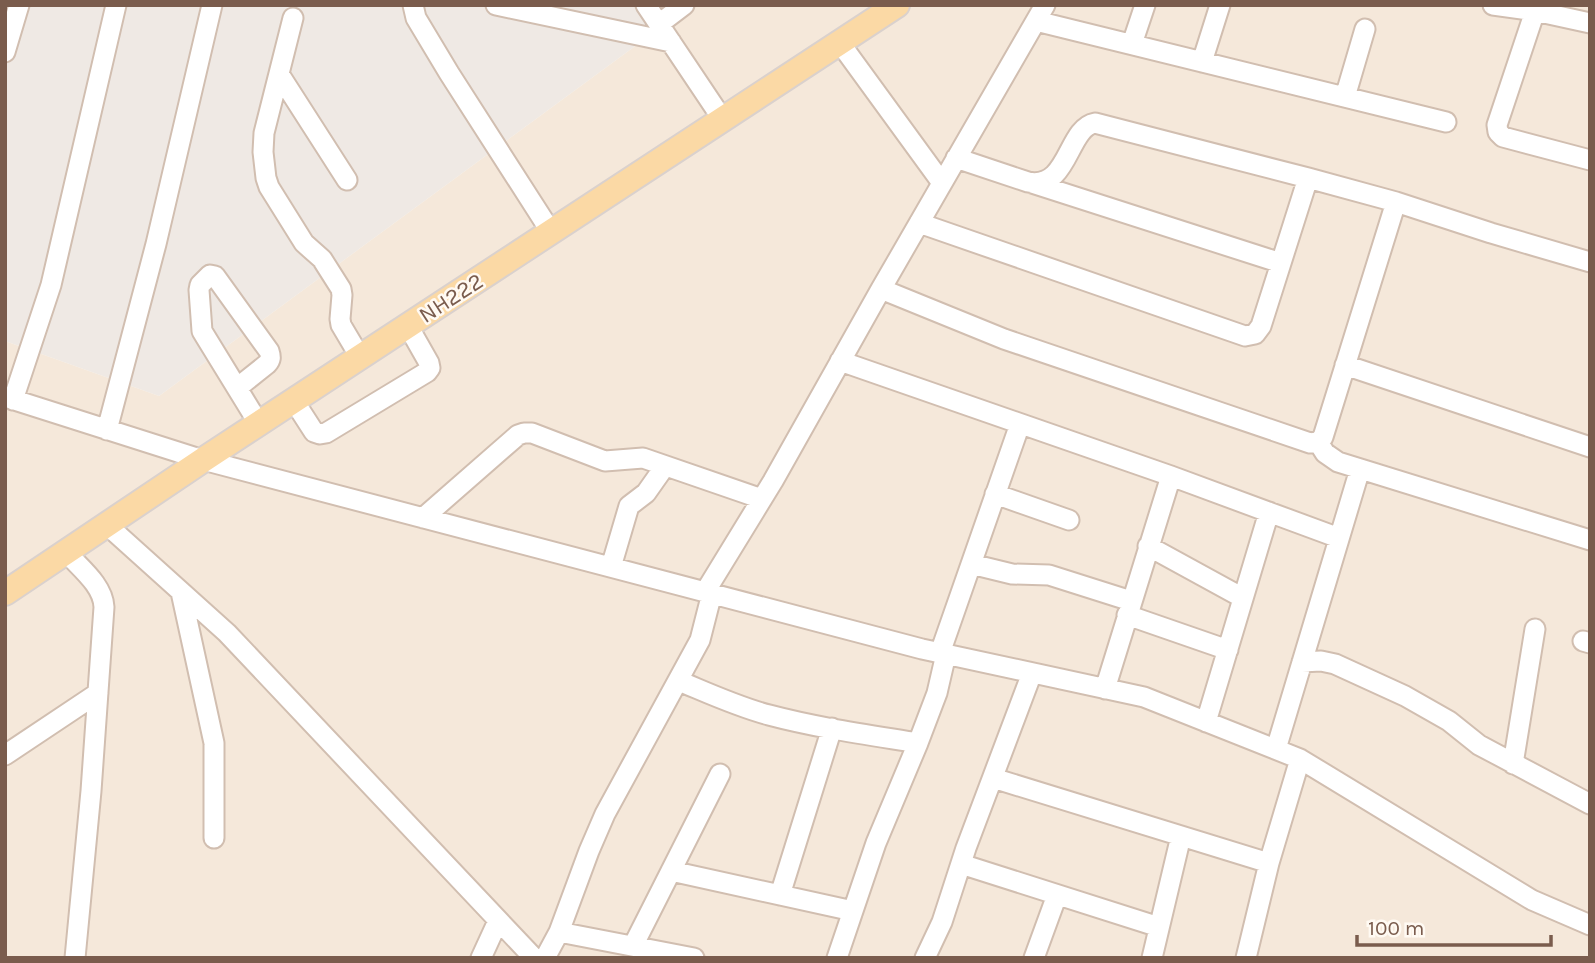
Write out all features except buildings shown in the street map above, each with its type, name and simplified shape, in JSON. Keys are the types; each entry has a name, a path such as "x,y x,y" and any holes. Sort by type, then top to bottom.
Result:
{"main road":[{"name":"NH222","path":"5,593 897,5"}],"street":[{"path":"5,52 19,5"},
{"path":"116,5 51,285 9,399 203,460 708,593 943,653 1144,697 1300,759 1532,900 1590,925"},
{"path":"107,430 156,244 212,5"},
{"path":"413,5 416,18 449,74 551,232"},
{"path":"496,5 671,42"},
{"path":"646,5 723,120"},
{"path":"659,24 684,5"},
{"path":"1132,44 1145,5"},
{"path":"1202,62 1220,5"},
{"path":"1493,5 1536,8 1590,23"},
{"path":"1536,8 1497,125 1498,132 1503,137 1590,160"},
{"path":"545,958 559,932 605,814 700,640 708,593 1041,13 1132,44 1446,122"},
{"path":"293,18 264,132 266,178 273,196 304,243 322,259 341,289 341,325 360,357"},
{"path":"1345,97 1365,29"},
{"path":"840,43 942,183"},
{"path":"279,74 348,180"},
{"path":"1032,183 1045,180 1058,171 1082,131 1089,124 1095,123 1396,202 1590,262"},
{"path":"956,158 1281,263"},
{"path":"919,223 1245,336 1255,334 1261,326 1308,178"},
{"path":"881,289 1004,339 1310,443 1318,442 1323,437 1396,202"},
{"path":"237,388 270,362 271,356 215,276 209,275 199,290 202,331 259,424"},
{"path":"294,401 314,432 326,433 427,372 429,363 408,326"},
{"path":"840,361 1171,476 1339,538"},
{"path":"1345,365 1590,447"},
{"path":"837,958 876,843 937,693 943,653 1020,424"},
{"path":"423,518 518,435 524,433 532,433 605,461 643,458 762,499"},
{"path":"1318,442 1330,458 1360,469 1590,540"},
{"path":"611,567 629,506 646,493 665,466"},
{"path":"1276,749 1360,469"},
{"path":"1105,689 1171,476"},
{"path":"995,494 1069,520"},
{"path":"1206,722 1269,512"},
{"path":"107,525 236,643 534,958"},
{"path":"1148,546 1243,598"},
{"path":"66,552 103,597 91,791 75,958"},
{"path":"971,564 1012,575 1049,575 1227,650"},
{"path":"181,592 214,743 214,838"},
{"path":"1513,764 1535,629"},
{"path":"1302,662 1321,661 1335,664 1405,696 1449,721 1479,745 1590,804"},
{"path":"926,958 942,922 1032,673"},
{"path":"679,681 769,715 832,729 918,743"},
{"path":"5,755 98,693"},
{"path":"780,895 832,729"},
{"path":"1246,958 1269,863 1300,759"},
{"path":"633,946 720,774"},
{"path":"992,778 1269,863"},
{"path":"1152,958 1181,836"},
{"path":"961,864 1159,927"},
{"path":"671,871 853,911"},
{"path":"1034,958 1057,895"},
{"path":"481,958 498,921"},
{"path":"559,932 694,958"}],"shaded area":[{"path":"5,5 691,5 159,396 5,341"},
{"path":"691,5 1590,5 1590,958 5,958 5,341 159,396"}]}
